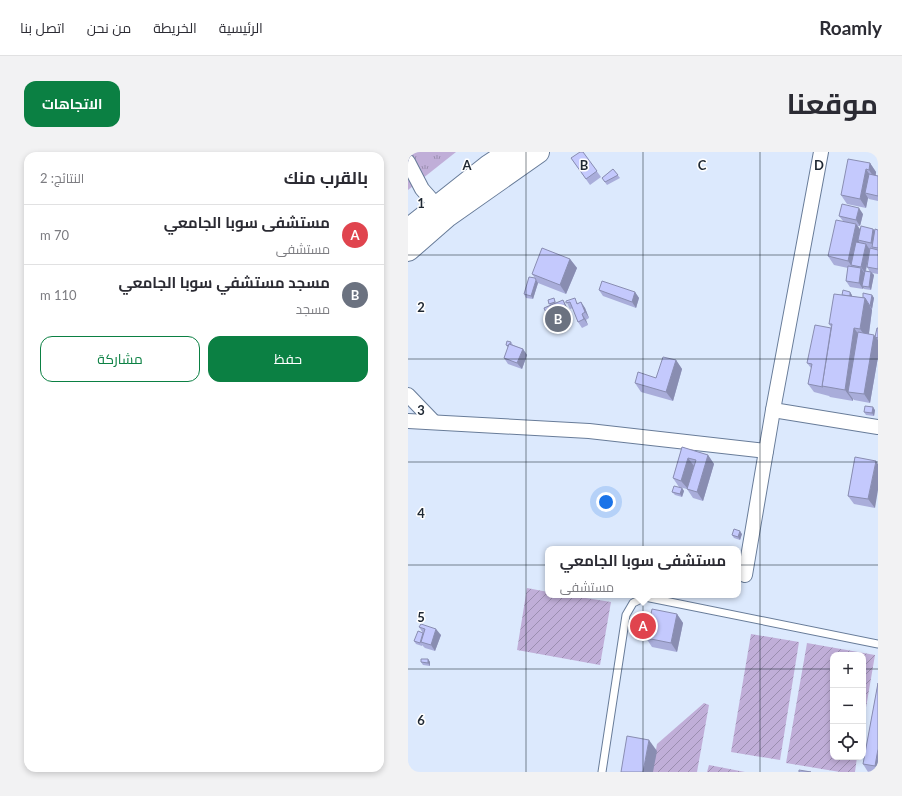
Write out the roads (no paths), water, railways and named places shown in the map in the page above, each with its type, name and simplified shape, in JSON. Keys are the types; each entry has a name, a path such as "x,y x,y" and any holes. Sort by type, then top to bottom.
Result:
{"highway":[{"path":"408,230 489,166 510,152"},
{"path":"408,250 447,216 538,152"}],"street":[{"path":"745,575 773,410 820,152"},
{"path":"408,162 422,189 437,206"},
{"path":"408,395 433,421"},
{"path":"773,410 878,427"},
{"path":"408,420 589,431 766,451"}],"lane":[{"path":"602,772 626,616 633,603 643,598"},
{"path":"650,598 878,644"}],"place":[{"name":"مسجد مستشفي سوبا الجامعي","path":"558,319"},
{"name":"مستشفى سوبا الجامعي","path":"643,626"}]}
